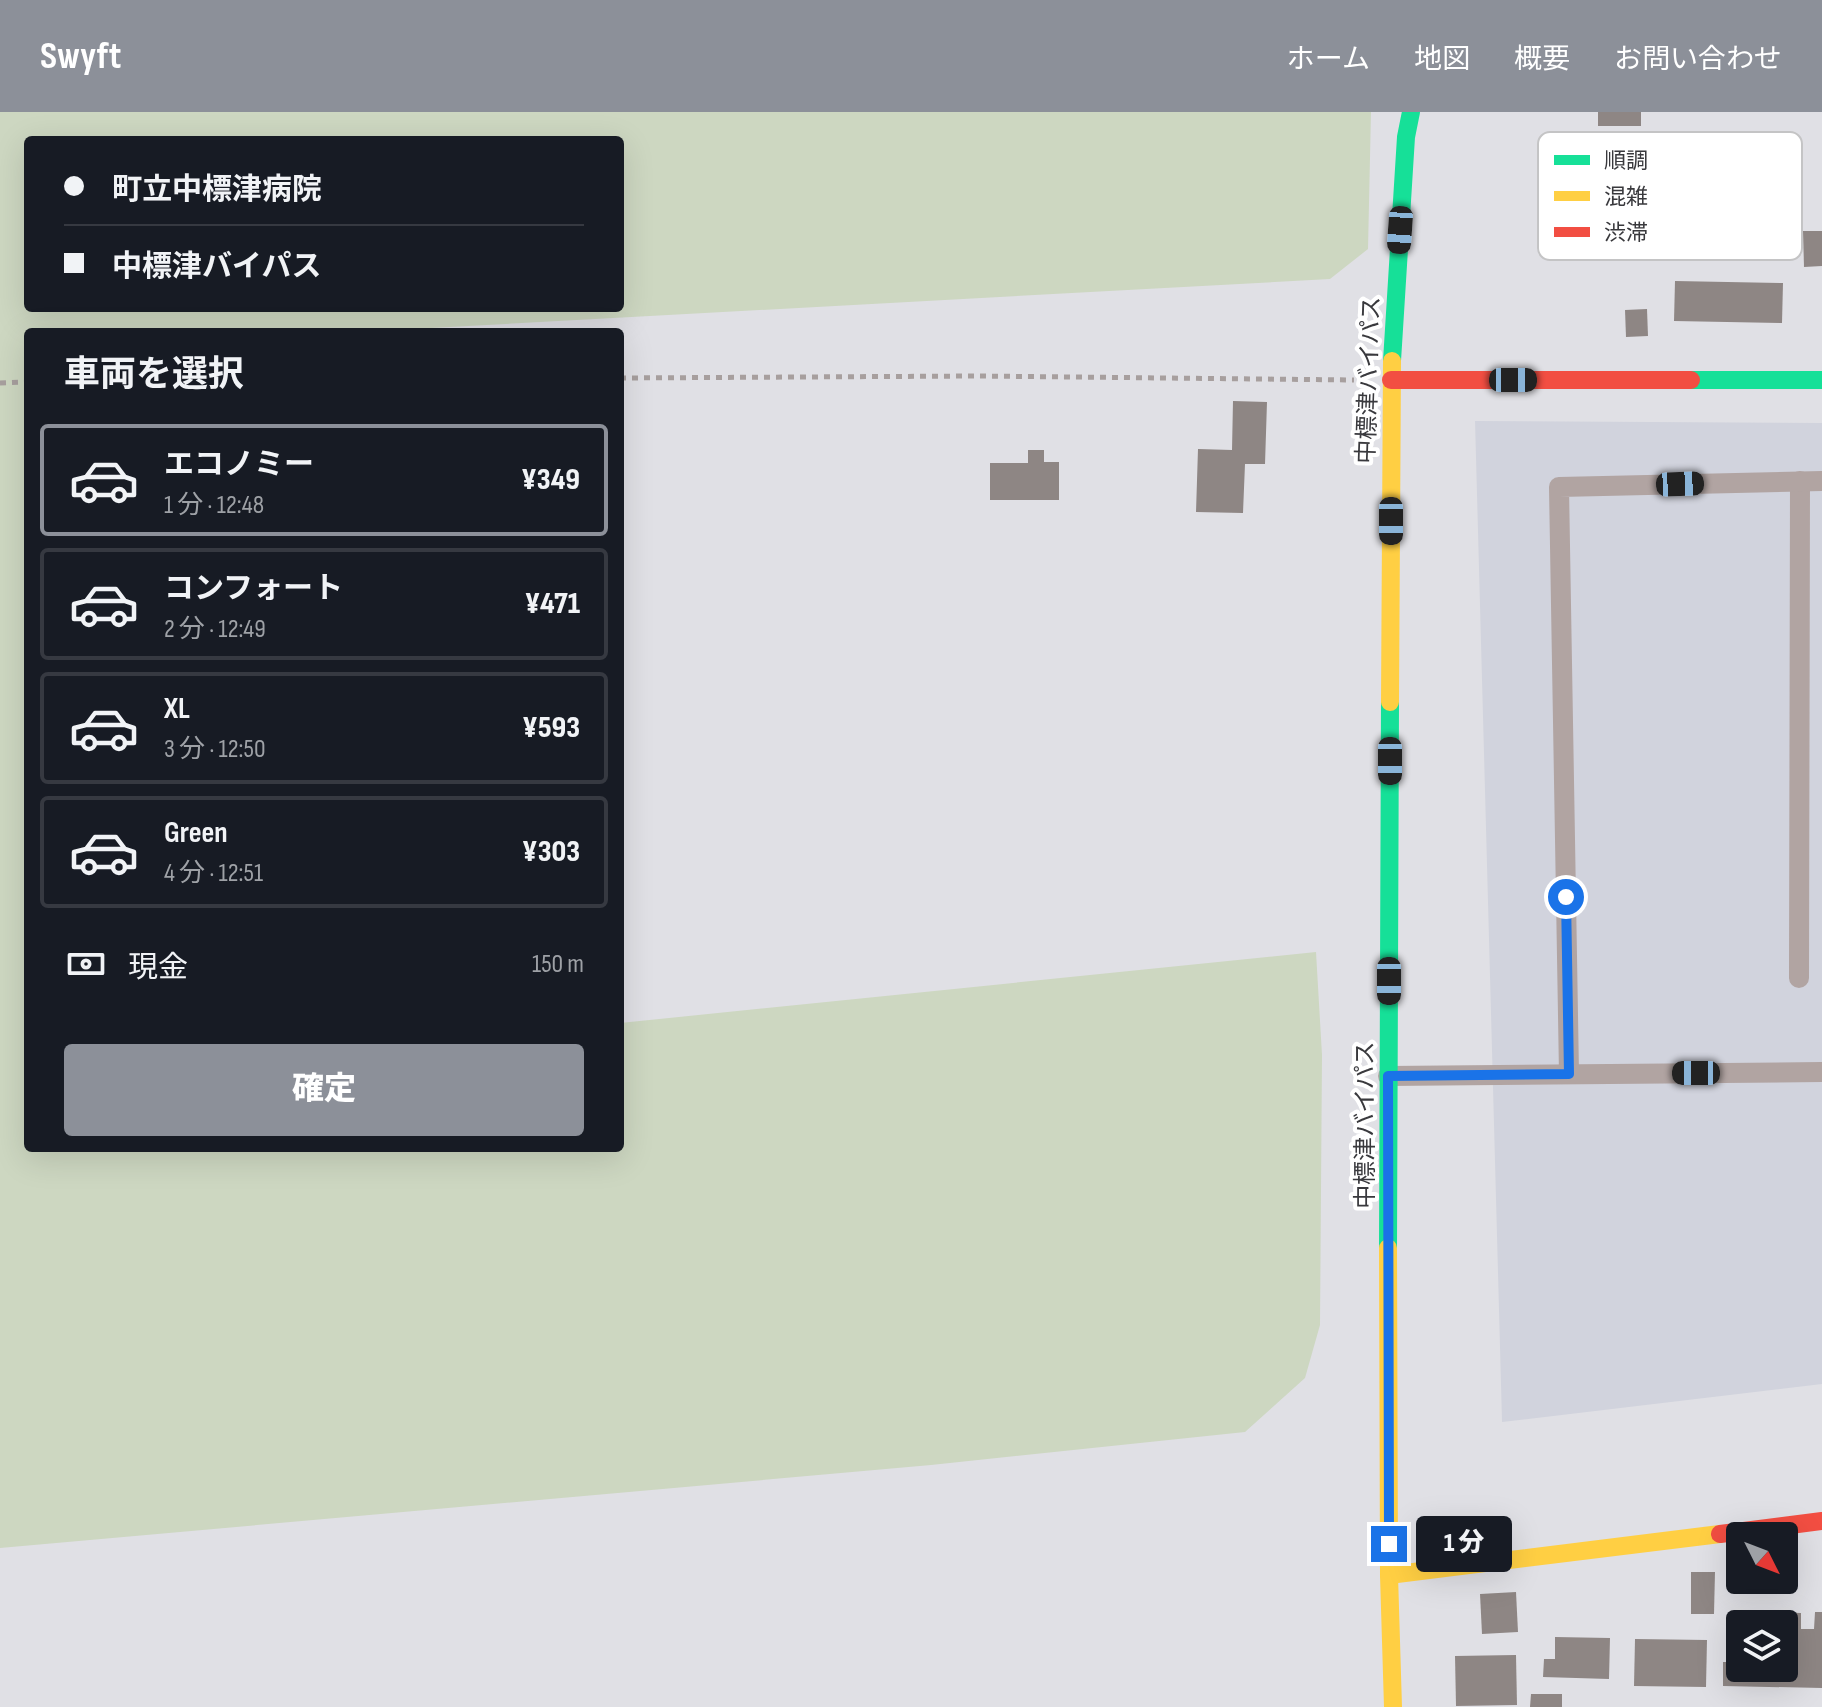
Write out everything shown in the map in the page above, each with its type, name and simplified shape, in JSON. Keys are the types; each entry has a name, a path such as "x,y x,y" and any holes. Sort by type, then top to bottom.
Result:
{"main road":[{"name":"中標津バイパス","path":"1393,1707 1389,1575 1388,1076 1391,380 1406,137 1411,112"},
{"path":"1391,380 1822,380"},
{"path":"1389,1575 1822,1521"}],"lane":[{"path":"1799,978 1800,481"},
{"path":"1569,1074 1559,487 1822,481"},
{"path":"1388,1076 1822,1072"}],"path":[{"path":"624,378 977,376 1391,380"},
{"path":"0,383 24,382"}],"shaded area":[{"path":"1475,421 1822,423 1822,1384 1502,1422"}],"green space":[{"path":"0,112 1371,112 1368,249 1330,279 431,328 24,328 24,1152 624,1152 624,1023 1316,952 1322,1055 1320,1325 1305,1378 1245,1432 931,1465 0,1548"}],"building":[{"path":"1598,112 1641,112 1641,126 1598,126"},
{"path":"1803,231 1822,231 1822,266 1804,267"},
{"path":"1675,281 1783,283 1782,323 1674,321"},
{"path":"1647,309 1648,336 1626,337 1625,310"},
{"path":"1233,401 1267,402 1265,464 1245,464 1243,513 1196,512 1198,449 1232,450"},
{"path":"1028,450 1044,450 1044,462 1059,462 1059,500 990,500 990,463 1028,463"},
{"path":"1691,1572 1715,1572 1714,1614 1691,1614"},
{"path":"1516,1592 1518,1632 1482,1634 1480,1594"},
{"path":"1815,1612 1822,1612 1822,1688 1723,1686 1723,1662 1726,1662 1726,1682 1798,1682 1798,1613 1801,1613 1801,1629 1814,1629"},
{"path":"1555,1637 1610,1638 1609,1679 1543,1677 1544,1659 1555,1659"},
{"path":"1635,1639 1707,1640 1706,1687 1634,1686"},
{"path":"1516,1655 1517,1705 1456,1706 1455,1656"},
{"path":"1531,1694 1562,1694 1562,1707 1530,1707"}],"traffic: fast":[{"path":"1392,361 1406,137 1411,112"},
{"path":"1691,380 1822,380"},
{"path":"1388,1248 1390,702"}],"traffic: slow":[{"path":"1390,702 1392,361"},
{"path":"1388,1248 1389,1575 1393,1707"},
{"path":"1389,1575 1720,1534"}],"traffic: jam":[{"path":"1391,380 1691,380"},
{"path":"1720,1534 1822,1521"}],"route":[{"path":"1389,1544 1388,1076 1569,1074 1566,897"}]}
